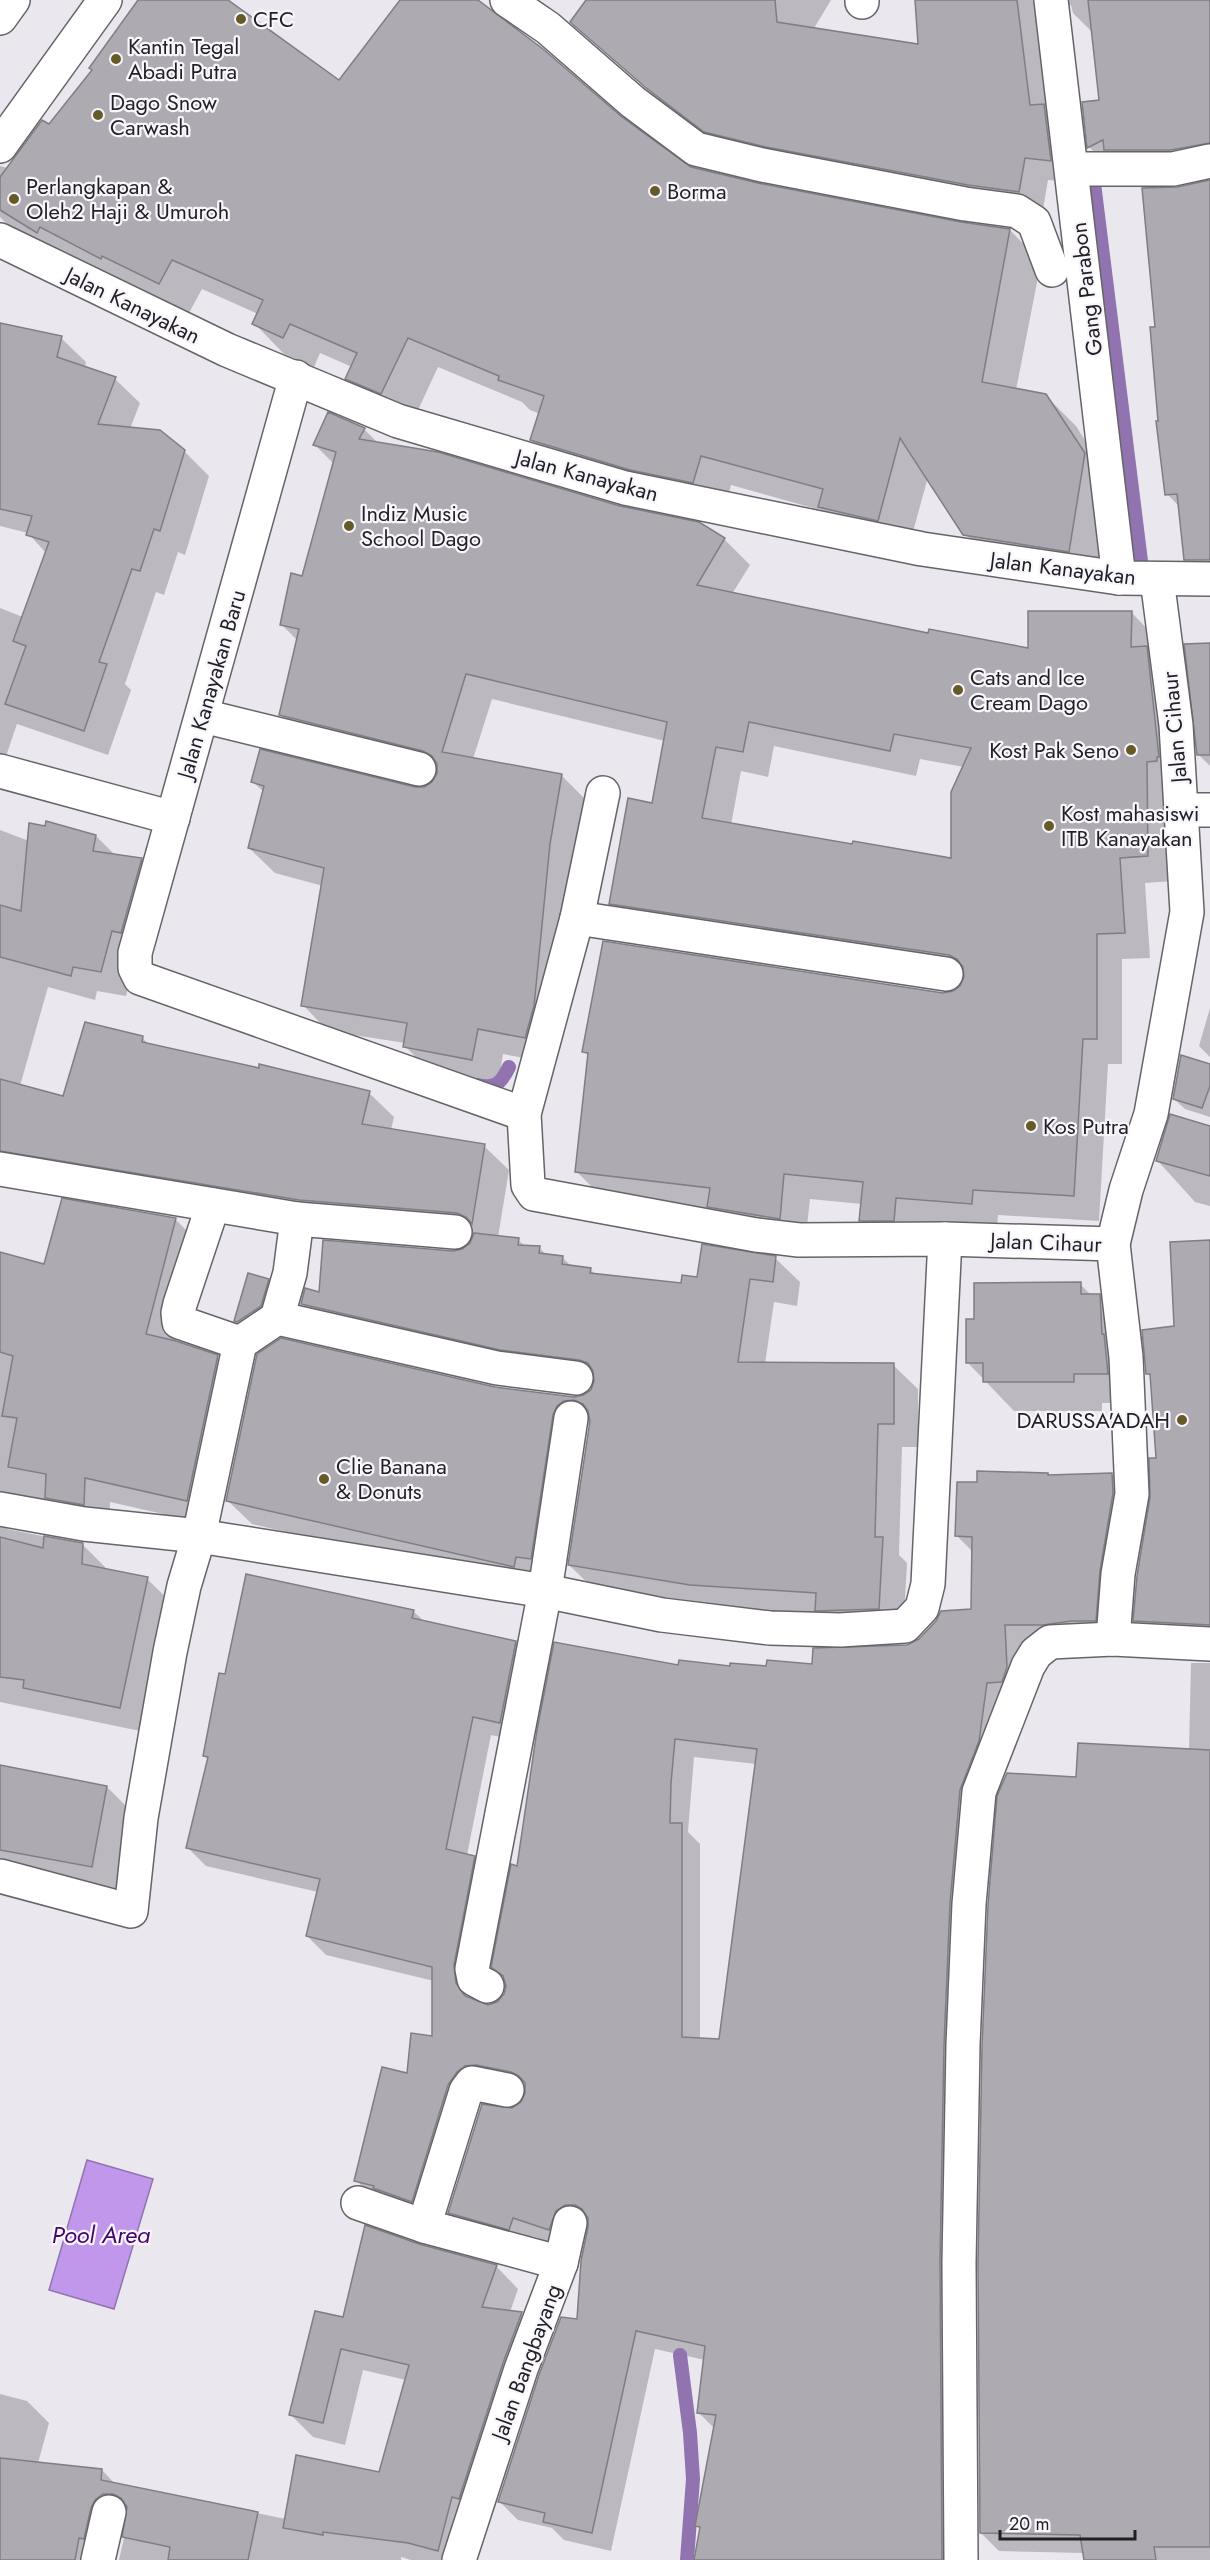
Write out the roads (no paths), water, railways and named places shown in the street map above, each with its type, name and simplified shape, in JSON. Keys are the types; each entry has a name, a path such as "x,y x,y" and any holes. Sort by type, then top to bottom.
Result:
{"street":[{"path":"0,18 13,0"},
{"path":"0,146 105,0"},
{"path":"507,0 548,28 633,102 696,149 807,174 965,204 1017,211 1034,222 1052,270"},
{"name":"Gang Parabon","path":"1051,0 1119,578"},
{"path":"1072,169 1173,169 1210,161"},
{"name":"Jalan Kanayakan","path":"0,240 227,350 398,420 625,488 922,549 1119,578 1210,579"},
{"name":"Jalan Kanayakan Baru","path":"296,377 135,953 135,968 140,978 524,1114"},
{"name":"Jalan Cihaur","path":"603,793 577,918 524,1114 528,1185 534,1194 756,1235 800,1240 945,1239 1113,1244 1126,1190 1151,1114 1187,912 1195,810 1176,725 1157,579"},
{"path":"203,716 419,769"},
{"path":"0,771 173,818"},
{"path":"577,918 946,974"},
{"path":"0,1169 297,1219 455,1232"},
{"path":"213,1205 177,1313 179,1322 240,1343"},
{"path":"0,1876 131,1911 141,1818 154,1734 184,1586 199,1536 240,1343 277,1318 290,1273 297,1219"},
{"path":"0,1509 84,1524 199,1536 545,1591 662,1615 770,1628 840,1630 905,1626 922,1608 928,1584 945,1239"},
{"path":"1113,1244 1126,1357 1132,1494 1118,1574 1113,1639"},
{"path":"277,1318 497,1368 576,1378"},
{"path":"487,1986 474,1979 472,1969 545,1591 571,1418"},
{"path":"961,2560 959,2263 963,2045 969,1904 979,1792 1028,1666 1036,1653 1050,1642 1113,1639 1210,1644"},
{"path":"424,2226 466,2091 472,2083 507,2090"},
{"name":"Jalan Bangbayang","path":"358,2203 424,2226 561,2263 521,2369 459,2560"},
{"path":"561,2263 570,2223"},
{"path":"98,2560 109,2512"}],"water":[{"name":"Pool Area","path":"87,2160 153,2179 114,2309 49,2290"}],"waterway":[{"path":"1094,183 1141,561"},
{"path":"478,1085 497,1084 509,1067"},
{"path":"680,2355 690,2433 693,2479 687,2560"}],"place":[{"name":"CFC","path":"241,19"},
{"name":"Kantin Tegal Abadi Putra","path":"116,59"},
{"name":"Dago Snow Carwash","path":"98,115"},
{"name":"Borma","path":"655,191"},
{"name":"Perlangkapan & Oleh2 Haji & Umuroh","path":"14,199"},
{"name":"Indiz Music School Dago","path":"349,526"},
{"name":"Cats and Ice Cream Dago","path":"958,690"},
{"name":"Kost Pak Seno","path":"1131,750"},
{"name":"Kost mahasiswi ITB Kanayakan","path":"1049,826"},
{"name":"Kos Putra","path":"1031,1126"},
{"name":"DARUSSA'ADAH","path":"1182,1420"},
{"name":"Clie Banana & Donuts","path":"324,1479"}]}
